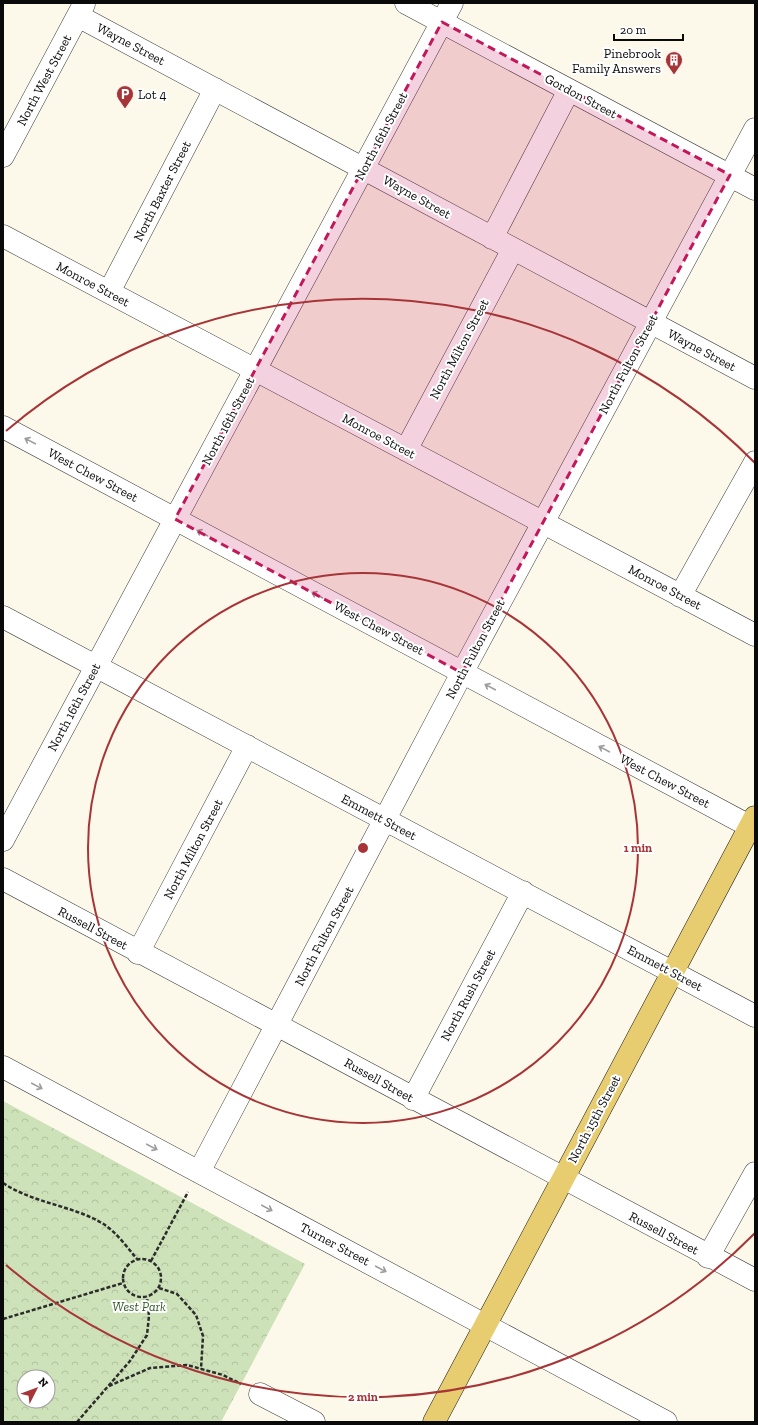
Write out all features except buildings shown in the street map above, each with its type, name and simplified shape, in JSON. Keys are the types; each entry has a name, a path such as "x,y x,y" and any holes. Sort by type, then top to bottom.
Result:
{"main road":[{"name":"North 15th Street","path":"434,1422 562,1178 753,824"}],"street":[{"name":"Gordon Street","path":"406,3 755,189"},
{"name":"North 16th Street","path":"3,840 452,3"},
{"name":"Wayne Street","path":"81,9 215,89 755,378"},
{"name":"North West Street","path":"3,156 81,9"},
{"name":"North Baxter Street","path":"109,292 215,89"},
{"path":"492,238 569,90"},
{"name":"North Fulton Street","path":"199,1172 462,673 755,129"},
{"name":"Monroe Street","path":"3,236 755,635"},
{"name":"North Milton Street","path":"406,450 513,249"},
{"name":"West Chew Street","path":"3,427 462,673 753,824"},
{"path":"680,596 755,462"},
{"name":"Emmett Street","path":"3,617 97,665 385,820 755,1016"},
{"name":"North Milton Street","path":"138,953 247,746"},
{"name":"Russell Street","path":"3,879 138,953 277,1024 413,1099 755,1280"},
{"name":"North Rush Street","path":"413,1099 523,892"},
{"name":"Turner Street","path":"3,1067 666,1422"},
{"path":"708,1256 755,1174"},
{"path":"260,1394 314,1422"}],"path":[{"path":"152,1261 199,1172"},
{"path":"3,1183 18,1193 100,1222 114,1232 138,1259"},
{"path":"138,1259 152,1261 156,1264 162,1276 159,1288 147,1297 135,1296 123,1283 124,1270 132,1261 138,1259"},
{"path":"3,1319 123,1283"},
{"path":"159,1288 177,1294 196,1315 203,1336 201,1369"},
{"path":"77,1422 130,1361 146,1336 149,1316 147,1297"},
{"path":"109,1386 150,1368 187,1365 223,1375 260,1394"}],"highlighted area":[{"path":"442,22 730,175 462,673 175,519"}],"green space":[{"name":"West Park","path":"3,1101 305,1264 221,1422 3,1422"}],"place":[{"name":"Pinebrook Family Answers","path":"674,75"},
{"name":"Lot 4","path":"125,109"}]}
